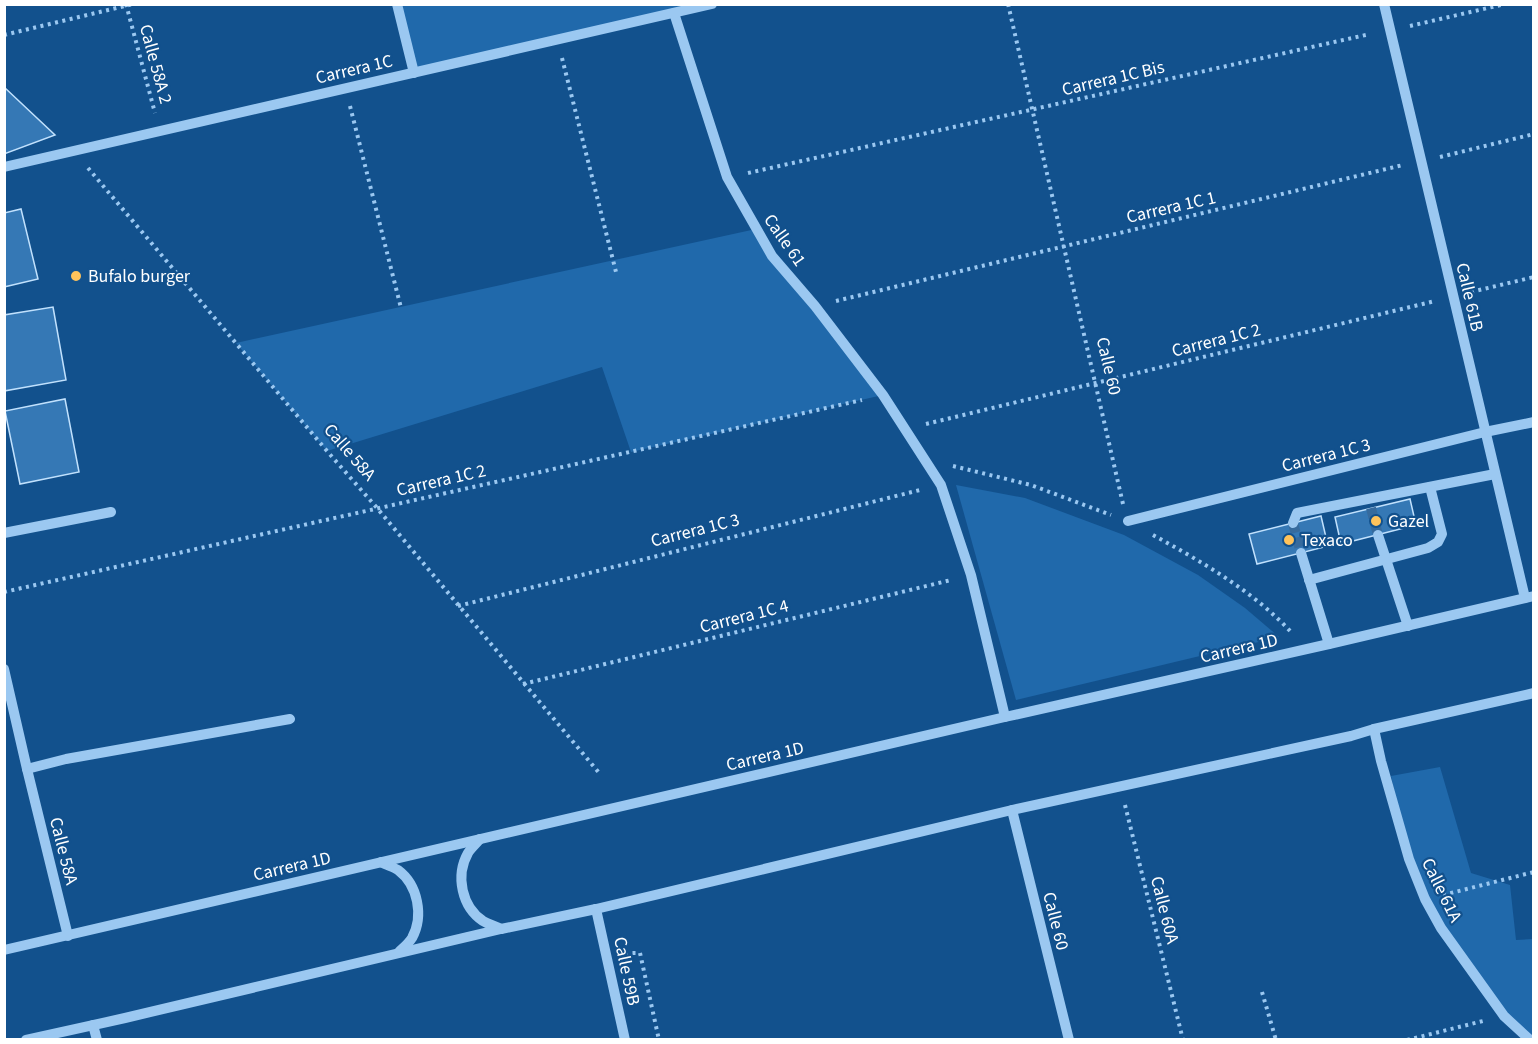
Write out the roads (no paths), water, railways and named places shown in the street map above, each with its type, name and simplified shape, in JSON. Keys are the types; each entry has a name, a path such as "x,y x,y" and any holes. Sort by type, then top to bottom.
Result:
{"street":[{"path":"397,4 414,73"},
{"name":"Carrera 1C","path":"4,167 712,4"},
{"name":"Calle 61B","path":"1384,4 1495,474 1529,597"},
{"name":"Calle 61","path":"674,13 727,177 772,256 815,306 883,395 941,485 971,575 1005,717"},
{"name":"Carrera 1C 3","path":"1128,521 1533,422"},
{"path":"1293,523 1297,513 1370,503 1430,487 1495,474"},
{"path":"1309,580 1428,548 1438,542 1442,534 1430,487"},
{"path":"4,533 111,512"},
{"path":"1378,535 1408,626"},
{"path":"1301,553 1329,644"},
{"name":"Carrera 1D","path":"4,950 1529,597"},
{"name":"Calle 58A","path":"4,669 68,936"},
{"path":"26,1040 399,952 597,909 1012,810 1351,736 1533,693"},
{"path":"27,769 66,759 290,719"},
{"name":"Calle 61A","path":"1374,729 1409,859 1425,899 1441,928 1504,1016 1530,1040"},
{"name":"Calle 60","path":"1012,810 1069,1040"},
{"path":"481,839 468,853 461,871 462,890 470,908 483,921 501,929"},
{"path":"381,862 398,870 411,884 418,902 418,921 411,938 399,952"},
{"name":"Calle 59B","path":"597,909 625,1040"},
{"path":"93,1025 97,1040"}],"tunnel":[{"path":"1371,508 1378,535"},
{"path":"1293,523 1301,553"}],"place":[{"name":"Bufalo burger","path":"76,276"},
{"name":"Gazel","path":"1376,521"},
{"name":"Texaco","path":"1289,540"}]}
